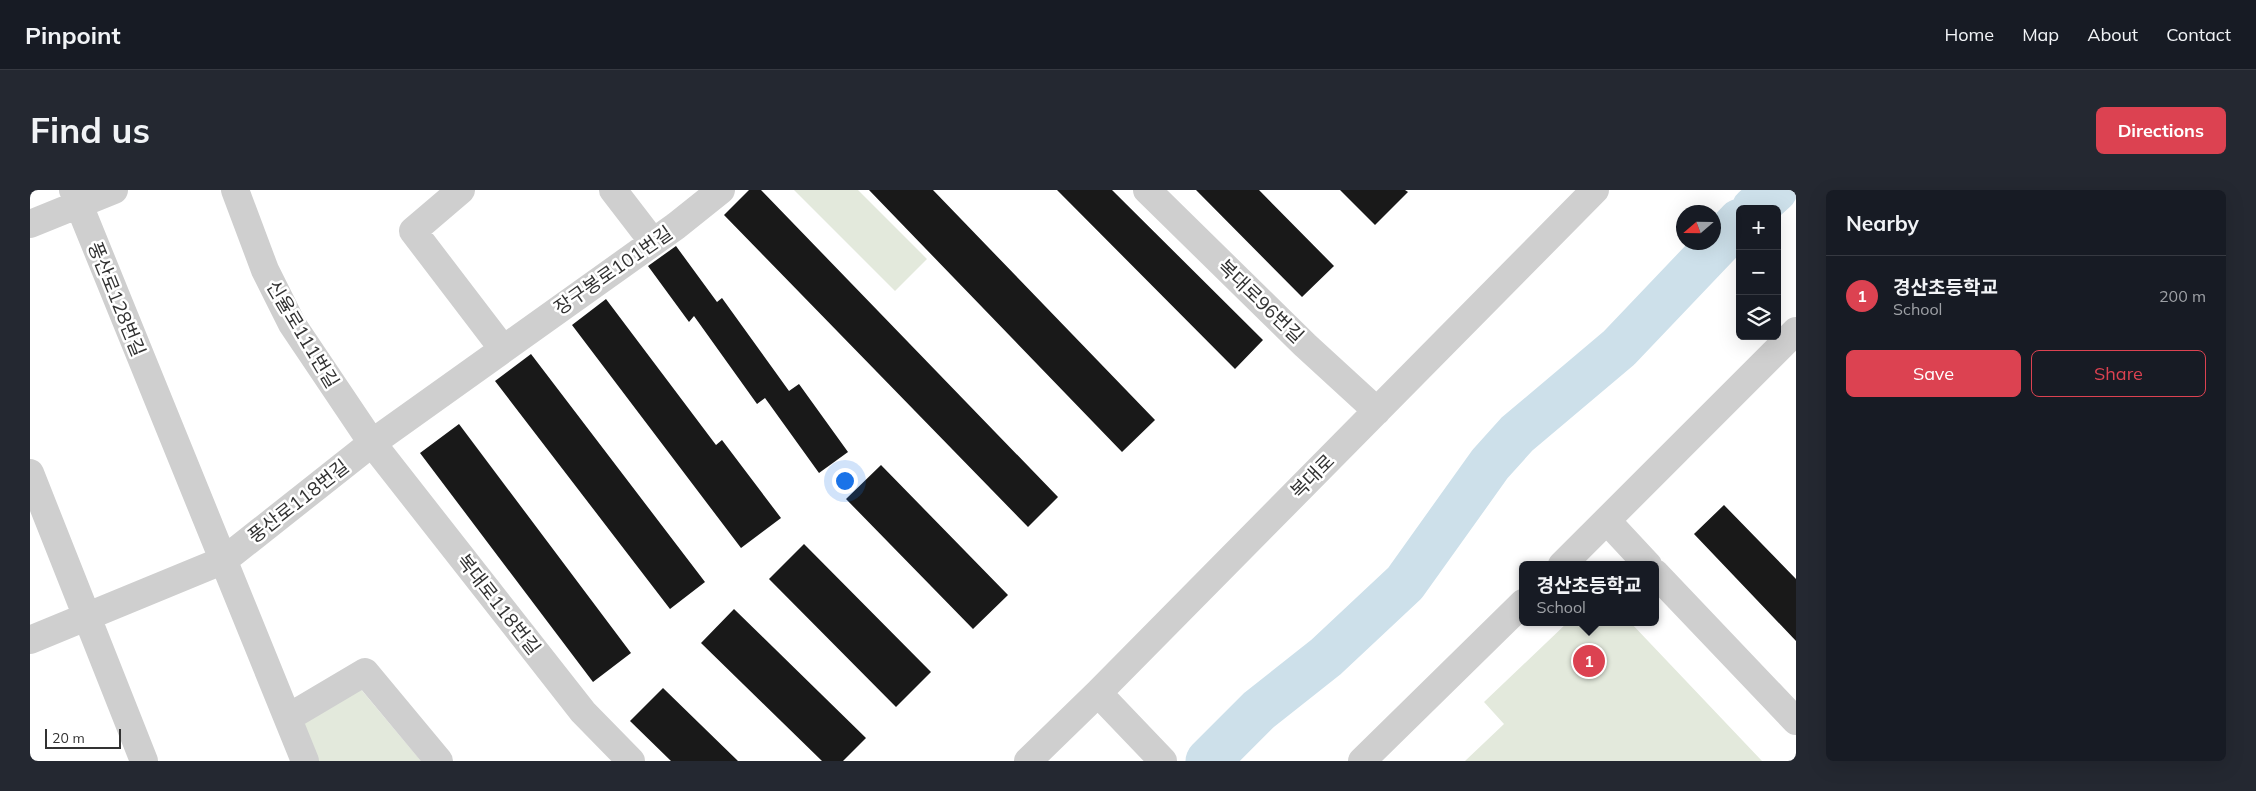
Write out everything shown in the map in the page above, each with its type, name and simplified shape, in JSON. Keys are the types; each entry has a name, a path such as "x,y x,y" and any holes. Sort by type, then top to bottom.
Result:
{"street":[{"path":"30,224 76,197 114,190"},
{"name":"신율로111번길","path":"235,190 265,270 292,324 372,443"},
{"path":"461,190 413,231 503,349"},
{"path":"613,190 653,242"},
{"name":"장구봉로101번길","path":"372,443 653,242 722,190"},
{"name":"복대로96번길","path":"1147,190 1300,340 1377,411"},
{"name":"복대로","path":"1028,761 1098,693 1595,190"},
{"name":"풍산로128번길","path":"76,197 224,560"},
{"path":"1566,561 1796,331"},
{"name":"풍산로118번길","path":"30,640 224,560 372,443"},
{"name":"복대로118번길","path":"372,443 583,712 631,761"},
{"path":"30,473 144,761"},
{"path":"1607,522 1644,561"},
{"path":"224,560 305,761"},
{"path":"1659,577 1796,721"},
{"path":"1362,761 1519,607"},
{"path":"289,718 365,672 439,761"},
{"path":"1098,693 1163,761"}],"shaded area":[{"path":"794,190 858,190 927,259 895,291"},
{"path":"1564,626 1634,626 1762,761 1465,761 1504,724 1484,702"},
{"path":"359,687 421,761 318,761 302,721"}],"building":[{"path":"749,190 761,190 1058,497 1028,527 724,215"},
{"path":"869,190 933,190 1155,420 1122,452"},
{"path":"1057,190 1112,190 1263,340 1235,369"},
{"path":"1196,190 1259,190 1334,266 1302,297"},
{"path":"1340,190 1405,190 1408,192 1375,225"},
{"path":"676,246 717,302 722,298 789,391 799,384 848,452 819,473 765,398 757,404 694,316 689,322 648,266"},
{"path":"606,299 716,445 722,440 781,518 741,548 572,325"},
{"path":"531,354 705,582 670,609 495,381"},
{"path":"459,424 631,653 593,682 420,453"},
{"path":"881,465 1008,595 973,629 846,499"},
{"path":"1724,505 1796,579 1796,641 1694,534"},
{"path":"804,544 931,672 896,707 769,579"},
{"path":"734,609 866,738 843,761 822,761 701,643"},
{"path":"663,688 738,761 671,761 630,721"}],"waterway":[{"path":"1758,205 1775,190"},
{"path":"1208,761 1259,710 1326,657 1405,583 1490,464 1517,434 1619,348 1736,225"}],"place":[{"name":"경산초등학교","path":"1589,661"}]}
